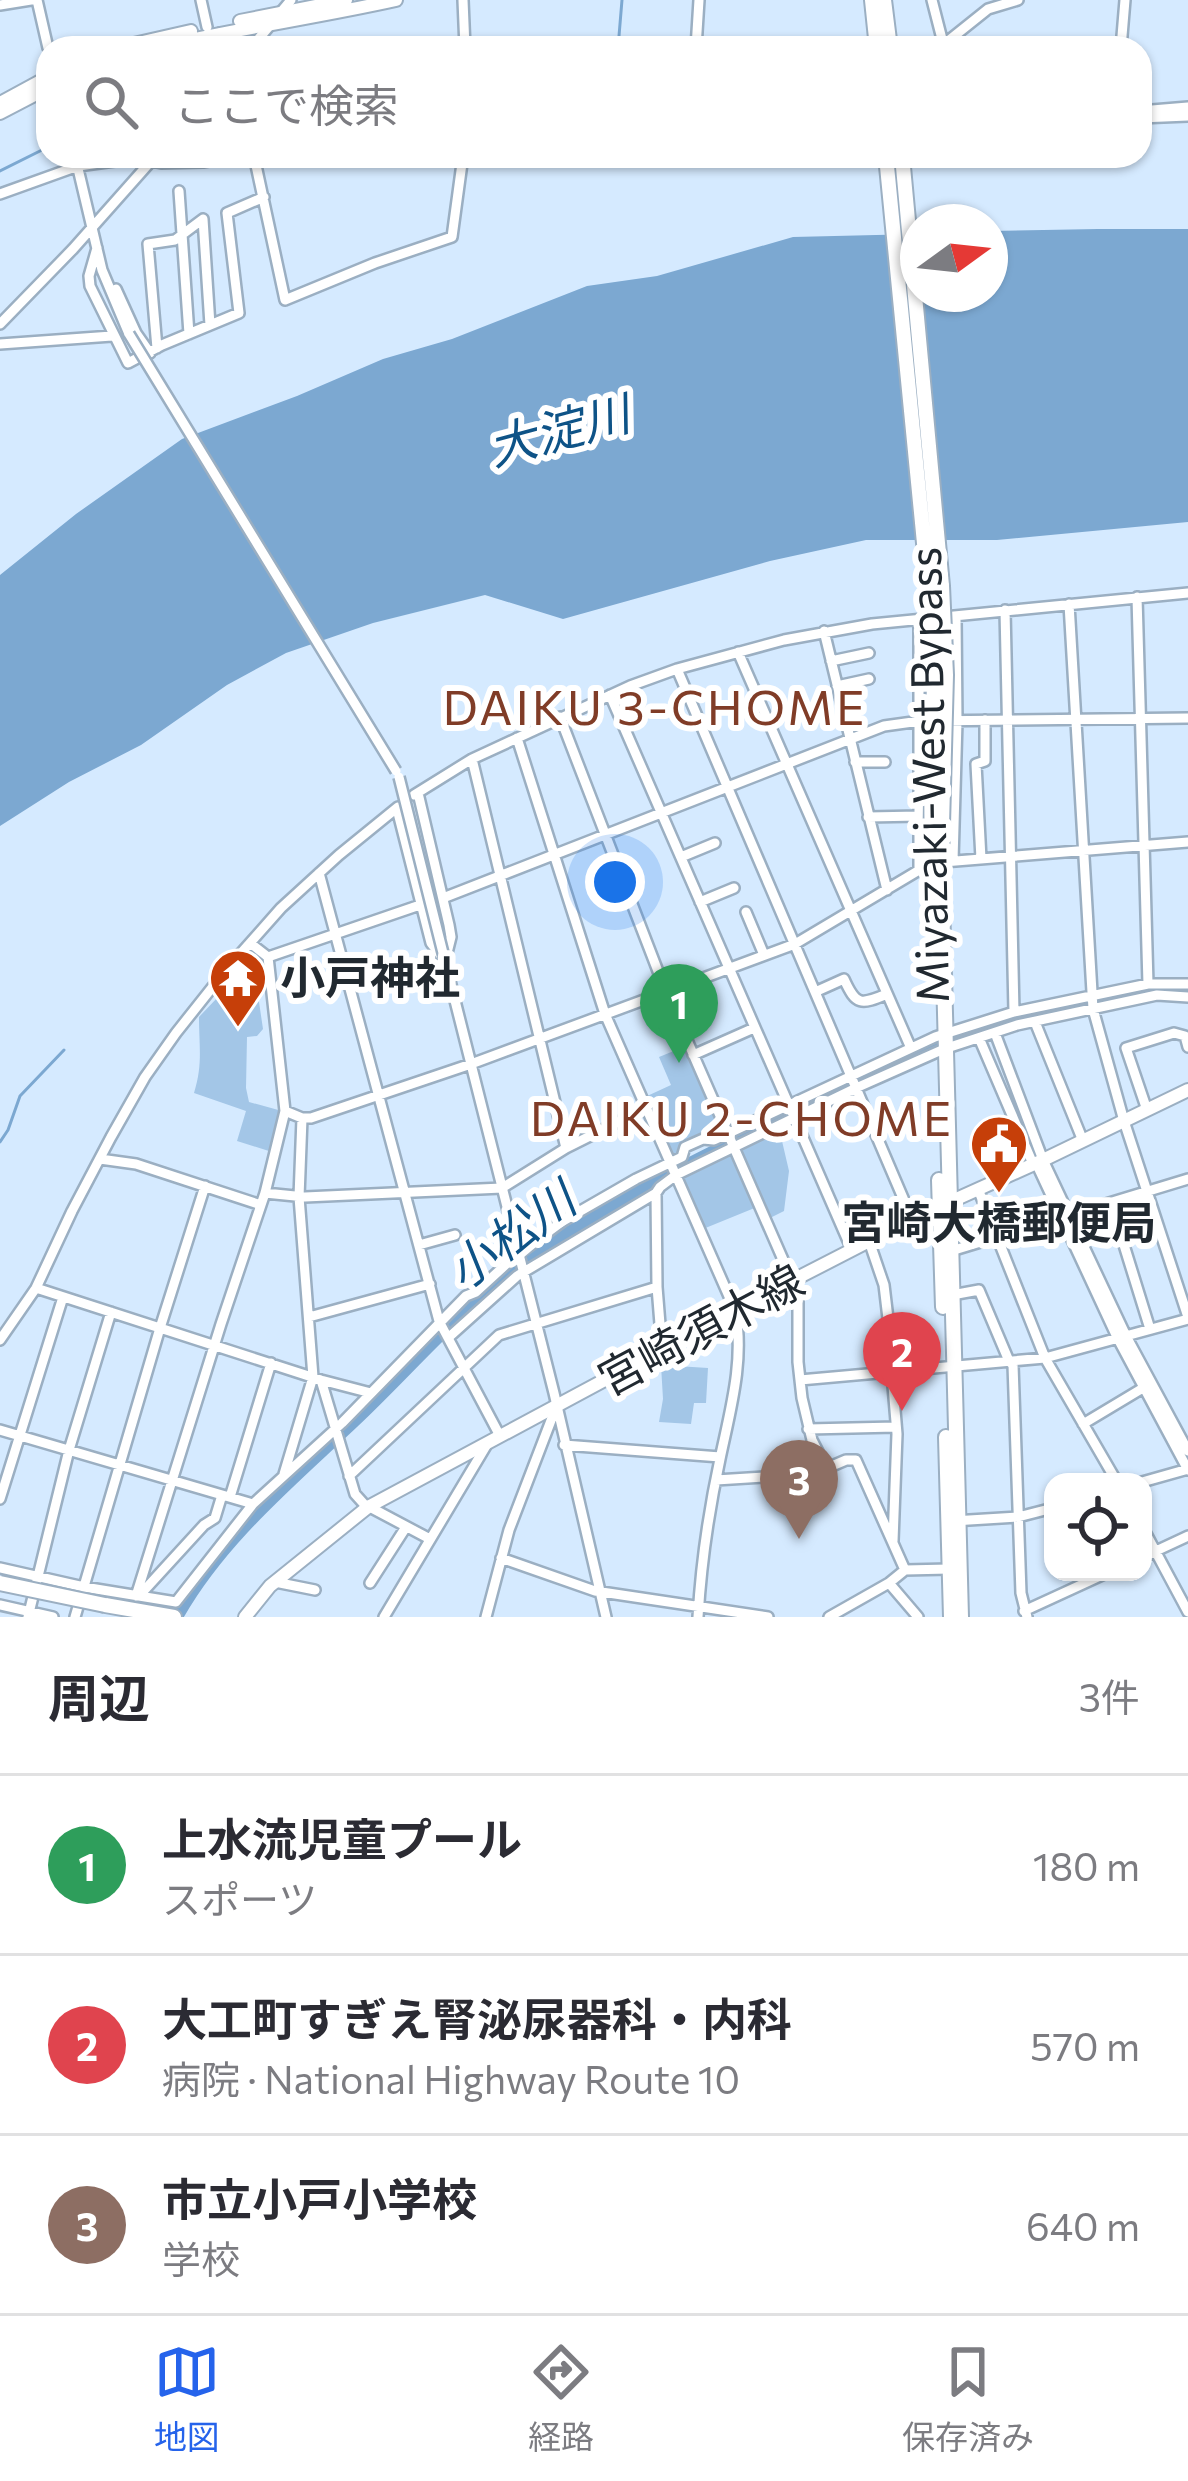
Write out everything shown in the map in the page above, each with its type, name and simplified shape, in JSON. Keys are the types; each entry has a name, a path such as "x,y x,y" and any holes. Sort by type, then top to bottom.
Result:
{"highway":[{"path":"872,0 876,36"},
{"path":"884,0 888,36"},
{"name":"Miyazaki-West Bypass","path":"887,168 932,635 945,1204"},
{"name":"Miyazaki-West Bypass","path":"903,168 943,593 946,675 936,864"},
{"path":"945,1204 951,1251 949,1368"},
{"path":"945,1204 953,1521 961,1617"},
{"path":"951,1617 953,1521"},
{"path":"0,1583 121,1617"},
{"path":"0,1592 172,1617"}],"main road":[{"path":"270,18 346,0"},
{"path":"181,36 396,0"},
{"path":"193,36 213,30"},
{"path":"0,103 36,84"},
{"path":"0,113 36,94"},
{"name":"宮崎須木線","path":"245,1617 275,1582 368,1507 912,1219 1188,1090"}],"street":[{"path":"0,5 34,0 44,36"},
{"path":"201,0 213,30 226,36"},
{"path":"256,0 270,18"},
{"path":"259,36 291,0"},
{"path":"463,0 464,36"},
{"path":"697,36 699,0"},
{"path":"932,0 941,36"},
{"path":"954,36 988,9 1018,0"},
{"path":"1122,36 1125,0"},
{"path":"1152,114 1188,111"},
{"path":"0,194 60,168"},
{"path":"78,168 97,248 129,334 396,771 606,1617"},
{"path":"0,323 145,168"},
{"path":"257,168 285,300 452,237 461,168"},
{"path":"179,190 189,334"},
{"path":"97,248 90,286 128,363 239,313 227,213 264,197"},
{"path":"153,351 148,244 175,240 203,219 210,325"},
{"path":"97,248 120,301 153,351"},
{"path":"0,344 112,336"},
{"path":"445,961 451,937 415,794 472,759 677,668 824,632 972,612 1188,593"},
{"path":"1137,597 1148,984"},
{"path":"800,1380 1046,1358 1188,1318 1092,1003 1069,604"},
{"path":"1005,610 1014,1012"},
{"path":"936,864 957,721 956,617"},
{"path":"919,620 919,816 936,864"},
{"path":"824,632 887,890"},
{"path":"738,652 910,1046"},
{"path":"831,661 869,653"},
{"path":"677,668 912,1219"},
{"path":"837,686 869,679"},
{"path":"610,695 852,1250"},
{"path":"560,717 666,992 792,1282 799,1303 800,1380 808,1429 827,1469"},
{"path":"442,898 884,726 920,721 1188,718"},
{"path":"980,859 976,764 985,761 985,720"},
{"path":"517,738 605,1014 735,1310 736,1373 698,1611"},
{"path":"472,759 566,1148"},
{"path":"855,762 885,762"},
{"path":"0,1340 36,1288 145,1077 176,1033 281,908 398,808 430,943 445,961"},
{"path":"868,817 919,816"},
{"path":"285,1111 311,1118 795,944 936,864 1188,842"},
{"path":"681,857 716,843"},
{"path":"320,873 439,1322 494,1440 384,1617"},
{"path":"700,902 734,888"},
{"path":"268,957 420,905"},
{"path":"746,912 764,955"},
{"path":"138,1596 263,1199 285,1111 268,957 250,943"},
{"path":"815,992 844,979 851,995 862,1002 887,994"},
{"path":"0,1568 176,1602 253,1504 338,1432 466,1297 563,1221 682,1157 686,1147 703,1139 714,1140 910,1046 979,1038 1148,984 1188,984"},
{"path":"448,1338 517,1276 656,1193 676,1175 940,1043 1014,1012 1157,995 1188,997"},
{"path":"1035,1022 1083,1141"},
{"path":"693,1055 754,1028"},
{"path":"995,1033 1038,1162"},
{"path":"1147,1110 1126,1048 1174,1033 1185,1036 1188,1046"},
{"path":"979,1038 1143,1388 1188,1469 1152,1479"},
{"path":"100,1159 136,1164 263,1199 502,1188 566,1148 646,1108"},
{"path":"302,1118 299,1197 317,1379 355,1494 368,1507 430,1539"},
{"path":"951,1251 1188,1179"},
{"path":"75,1617 205,1186"},
{"path":"978,1189 1046,1358 1112,1473"},
{"path":"656,1193 662,1349"},
{"path":"605,1197 617,1216"},
{"path":"1111,1203 1150,1329"},
{"path":"419,1245 455,1235"},
{"path":"869,1241 884,1286 894,1369 893,1541"},
{"path":"309,1316 430,1284"},
{"path":"350,1476 499,1335 657,1287"},
{"path":"36,1288 371,1393"},
{"path":"952,1295 979,1290 1013,1365 1021,1593 1026,1614 1091,1581"},
{"path":"0,1499 64,1297"},
{"path":"29,1614 69,1450 111,1312"},
{"path":"1122,1337 1188,1451"},
{"path":"138,1596 215,1518 271,1363"},
{"path":"284,1474 317,1379"},
{"path":"1083,1424 1143,1388"},
{"path":"486,1617 501,1558 556,1405"},
{"path":"808,1429 896,1427"},
{"path":"0,1430 253,1504"},
{"path":"564,1445 720,1457"},
{"path":"716,1480 813,1474 856,1460 905,1570"},
{"path":"953,1521 1018,1517 1044,1510"},
{"path":"370,1582 406,1527"},
{"path":"1152,1553 1188,1536"},
{"path":"1152,1544 1188,1612 1172,1617"},
{"path":"501,1558 600,1592 698,1611 769,1617"},
{"path":"829,1617 905,1570 950,1569"},
{"path":"275,1582 315,1590"},
{"path":"889,1583 918,1617"},
{"path":"0,1605 53,1617"}],"shaded area":[{"path":"235,979 242,979 259,1002 263,1029 247,1037 246,1088 249,1102 282,1111 272,1152 237,1141 246,1111 194,1093 200,1064 199,1017"},
{"path":"686,1046 723,1132 709,1133 680,1147 679,1157 672,1158 645,1097 671,1085 659,1057"},
{"path":"772,1132 776,1143 782,1141 789,1171 784,1211 766,1220 738,1148"},
{"path":"730,1152 757,1207 703,1229 682,1180"},
{"path":"661,1365 708,1368 706,1403 694,1403 691,1424 659,1422"}],"water":[{"name":"大淀川","path":"1188,229 1188,522 997,540 866,540 770,561 563,619 485,595 373,623 286,653 227,685 141,745 69,782 0,826 0,575 182,439 383,359 452,339 587,286 657,276 793,237 900,234 900,312 1008,312 1008,231"}],"waterway":[{"path":"619,36 622,0"},
{"path":"0,171 36,153"},
{"name":"小松川","path":"177,1617 215,1561 261,1510 466,1310 565,1234 696,1160 919,1052 1036,1014 1157,992"},
{"path":"0,1142 20,1096 64,1050"}],"place":[{"name":"小戸神社","path":"238,1029"},
{"name":"上水流児童プール","path":"679,1063"},
{"name":"宮崎大橋郵便局","path":"999,1195"},
{"name":"大工町すぎえ腎泌尿器科・内科","path":"902,1411"},
{"name":"市立小戸小学校","path":"799,1539"}],"district":[{"name":"DAIKU 3-CHOME","path":"655,708"},
{"name":"DAIKU 2-CHOME","path":"742,1119"}]}
